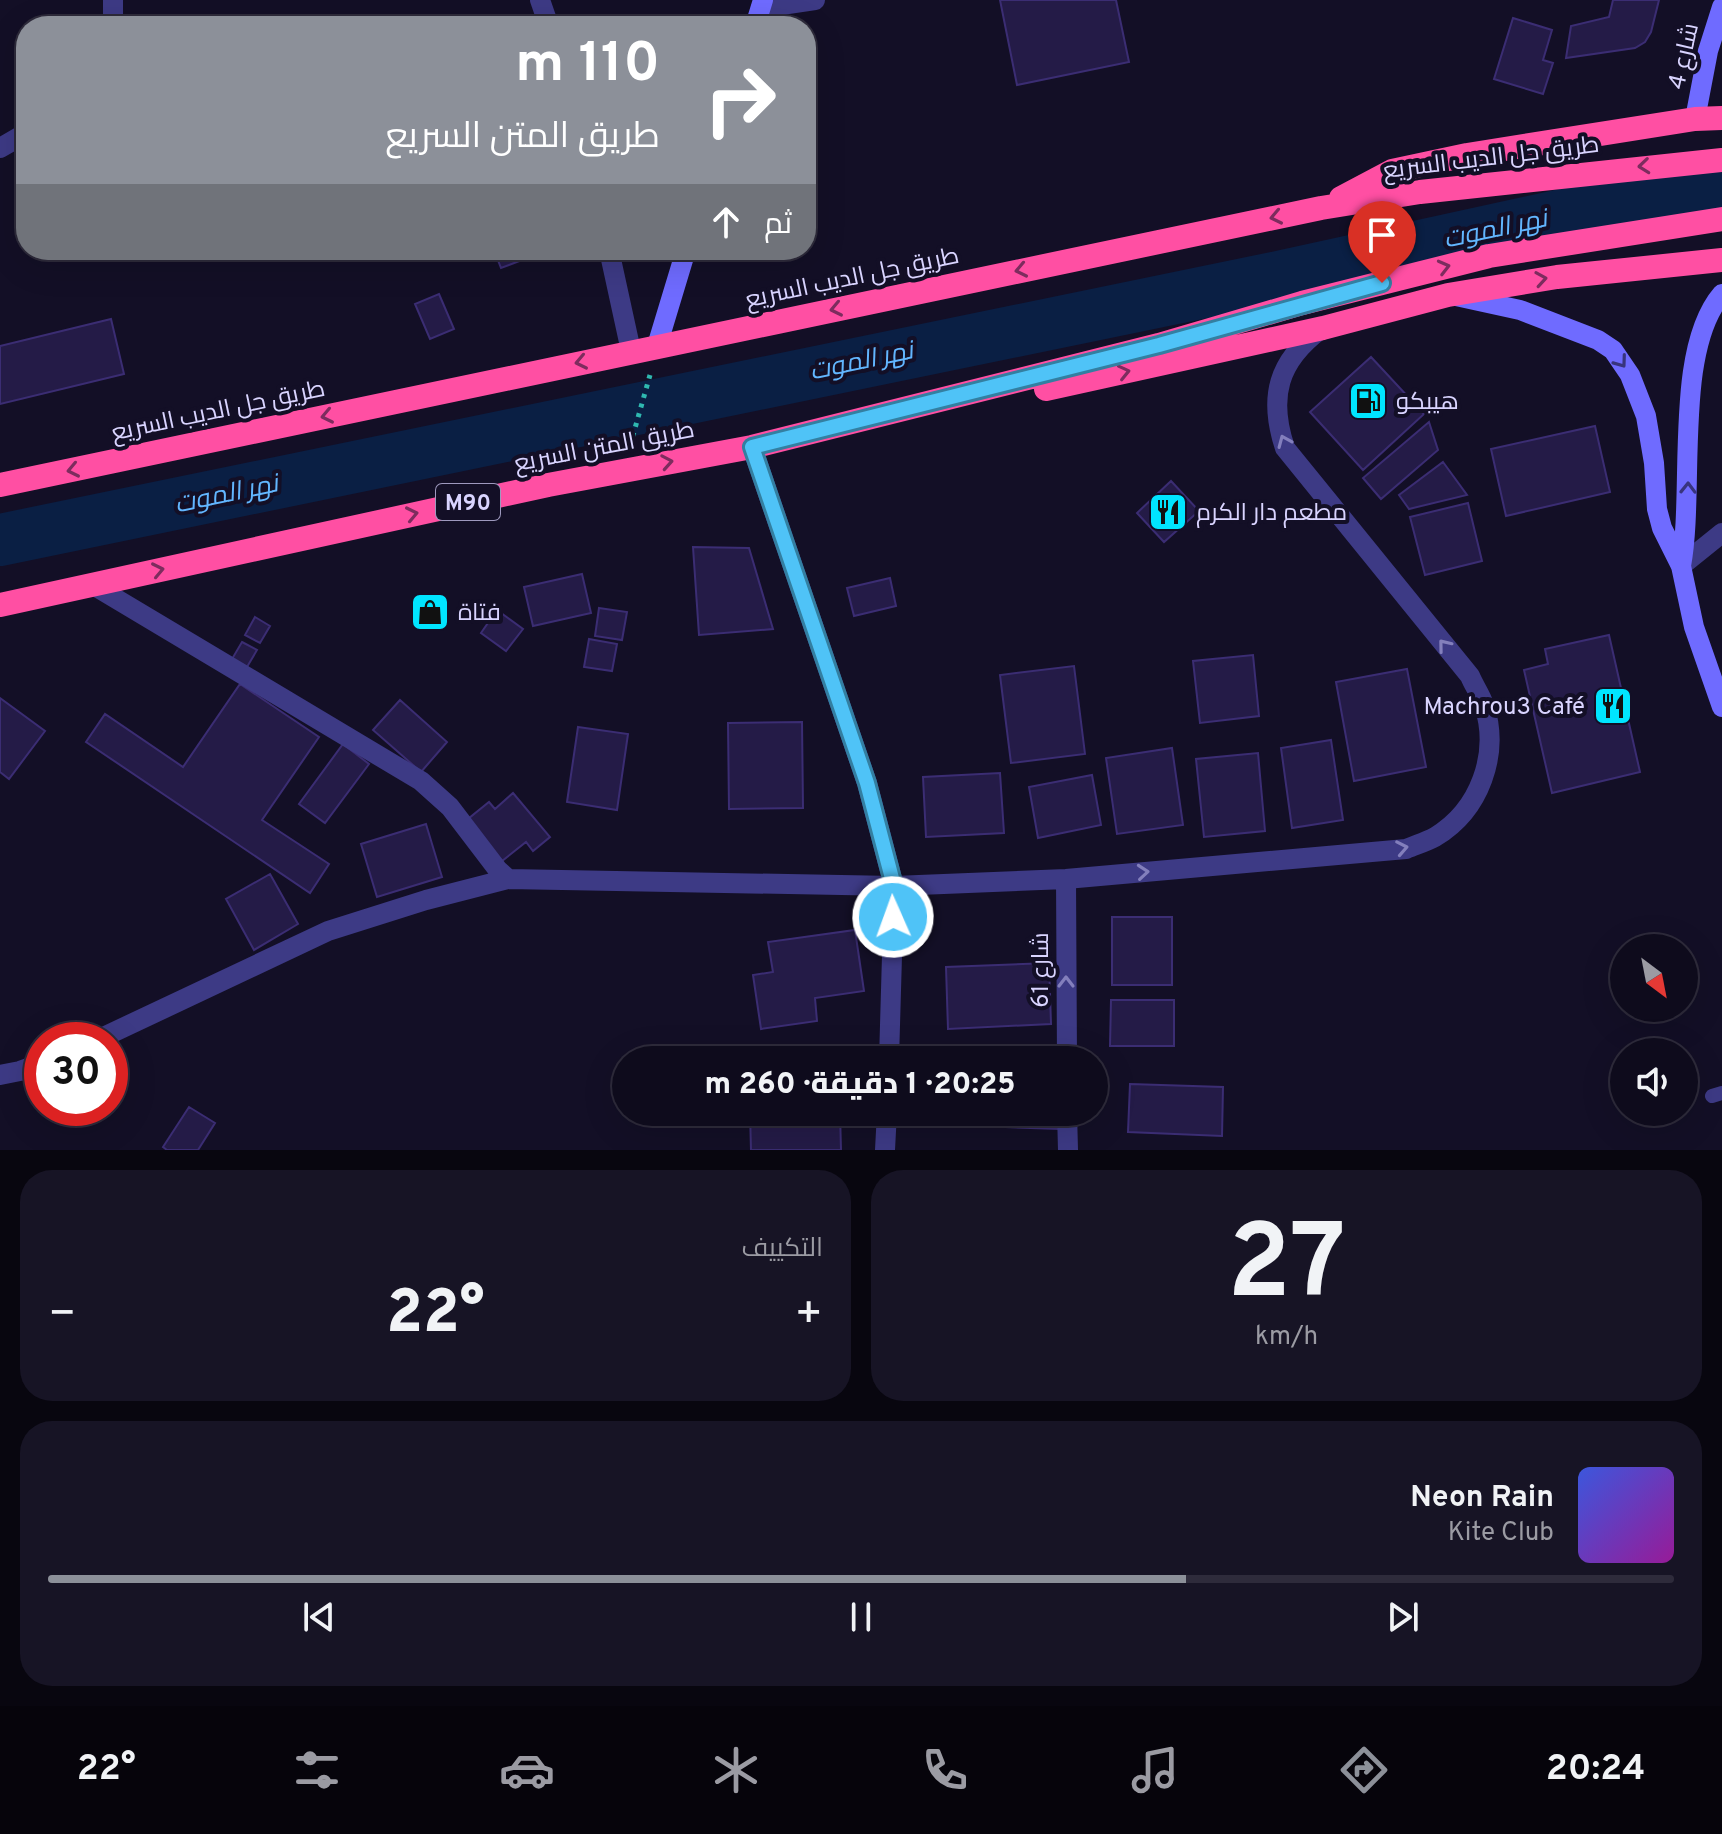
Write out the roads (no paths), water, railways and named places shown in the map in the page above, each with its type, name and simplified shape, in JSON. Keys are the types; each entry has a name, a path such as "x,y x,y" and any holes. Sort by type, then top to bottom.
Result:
{"highway":[{"path":"1321,208 1392,171 1467,155 1695,119 1722,118"},
{"name":"طريق جل الديب السريع","path":"0,485 1321,208 1420,192 1722,160"},
{"name":"M90","path":"936,401 1489,256 1722,219"},
{"path":"936,401 1038,390 1323,328 1448,295 1557,277 1722,260"},
{"name":"طريق المتن السريع","path":"0,605 548,485 752,447 936,401"}],"street":[{"path":"760,11 815,0"},
{"name":"شارع 4","path":"1695,119 1708,51 1722,7"},
{"path":"611,260 631,351"},
{"path":"657,346 683,260"},
{"path":"1681,566 1687,518 1693,368 1703,330 1722,294"},
{"path":"1448,295 1520,310 1598,340 1613,350 1630,375 1642,402 1654,463 1657,509 1667,541 1681,566 1694,627 1722,707"},
{"path":"128,1025 328,931 426,900 508,879 894,886 1066,879 1406,849 1435,837 1459,819 1477,793 1488,764 1490,734 1484,704 1470,676 1285,448 1278,426 1276,403 1280,380 1297,351 1323,328"},
{"path":"752,447 867,783 894,886 889,1046"},
{"path":"1681,566 1722,533"},
{"path":"93,585 421,781 450,807 508,879"},
{"name":"شارع 61","path":"1066,879 1067,1046"},
{"path":"0,1075 24,1070"},
{"path":"885,1150 886,1126"},
{"path":"1067,1126 1068,1150"}],"waterway":[{"name":"نهر الموت","path":"0,540 1283,276 1681,189 1722,189"}],"place":[{"name":"هيبكو","path":"1368,401"},
{"name":"مطعم دار الكرم","path":"1168,512"},
{"name":"فتاة","path":"430,612"},
{"name":"Machrou3 Café","path":"1613,706"}]}
